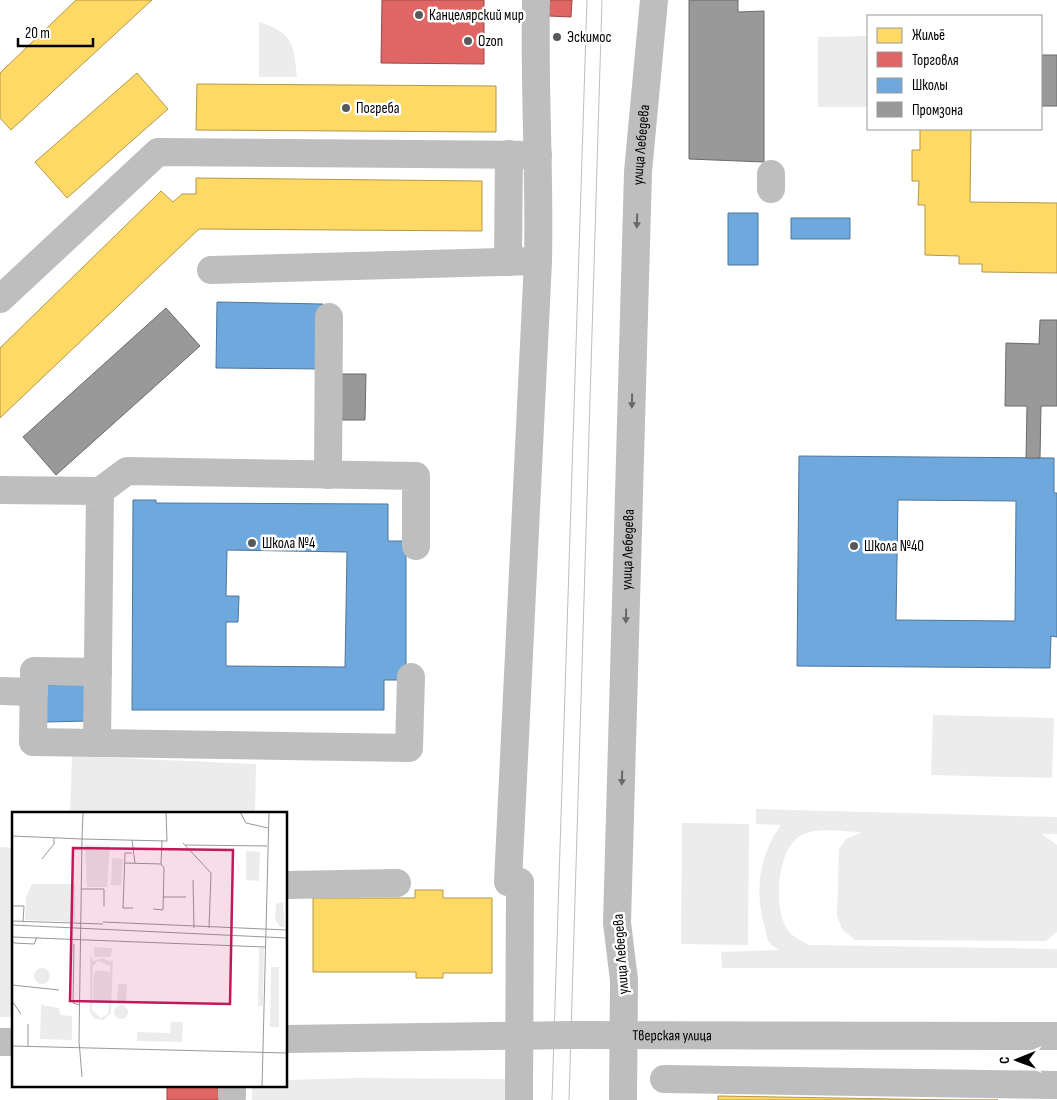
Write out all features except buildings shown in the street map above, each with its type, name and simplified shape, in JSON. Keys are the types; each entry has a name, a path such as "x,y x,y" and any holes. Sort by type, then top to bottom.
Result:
{"street":[{"path":"519,1100 514,882 538,261 538,155 535,70 536,0"},
{"name":"улица Лебедева","path":"624,1100 624,980 617,923 644,362 638,172 654,0"},
{"path":"0,299 158,152 538,155"},
{"path":"508,262 509,154"},
{"path":"211,270 538,261"},
{"path":"328,475 330,317"},
{"path":"0,490 100,491 127,471 416,476 416,546"},
{"path":"97,743 100,491"},
{"path":"98,672 34,671 33,742 409,748 411,678"},
{"path":"0,692 34,692"},
{"path":"288,885 397,883"},
{"name":"Тверская улица","path":"288,1039 519,1036 1057,1036"},
{"path":"664,1079 1057,1084"}],"shaded area":[{"path":"259,22 279,31 290,41 295,56 297,77 259,77"},
{"path":"866,36 867,107 818,107 818,37"},
{"path":"933,715 1054,718 1052,778 931,775"},
{"path":"72,756 256,764 255,812 70,812"},
{"path":"756,809 1057,817 1057,834 1042,834 1057,845 1057,932 1046,941 855,940 842,929 837,916 839,849 846,839 862,832 822,830 800,836 792,843 786,853 782,866 779,894 780,908 787,929 794,936 809,945 1057,949 1057,968 722,968 721,952 779,950 767,938 759,888 763,862 781,825 756,824"},
{"path":"682,823 749,824 748,945 681,944"},
{"path":"0,847 12,848 12,1017 0,1017"},
{"path":"357,1078 509,1079 508,1100 252,1100 252,1088 288,1088 288,1080"}],"tram line":[{"path":"552,1100 587,0"},
{"path":"569,1100 602,0"}],"place":[{"name":"Канцелярский мир","path":"419,15"},
{"name":"Эскимос","path":"557,37"},
{"name":"Ozon","path":"468,41"},
{"name":"Погреба","path":"346,108"},
{"name":"Школа №4","path":"252,543"},
{"name":"Школа №40","path":"854,546"}]}
